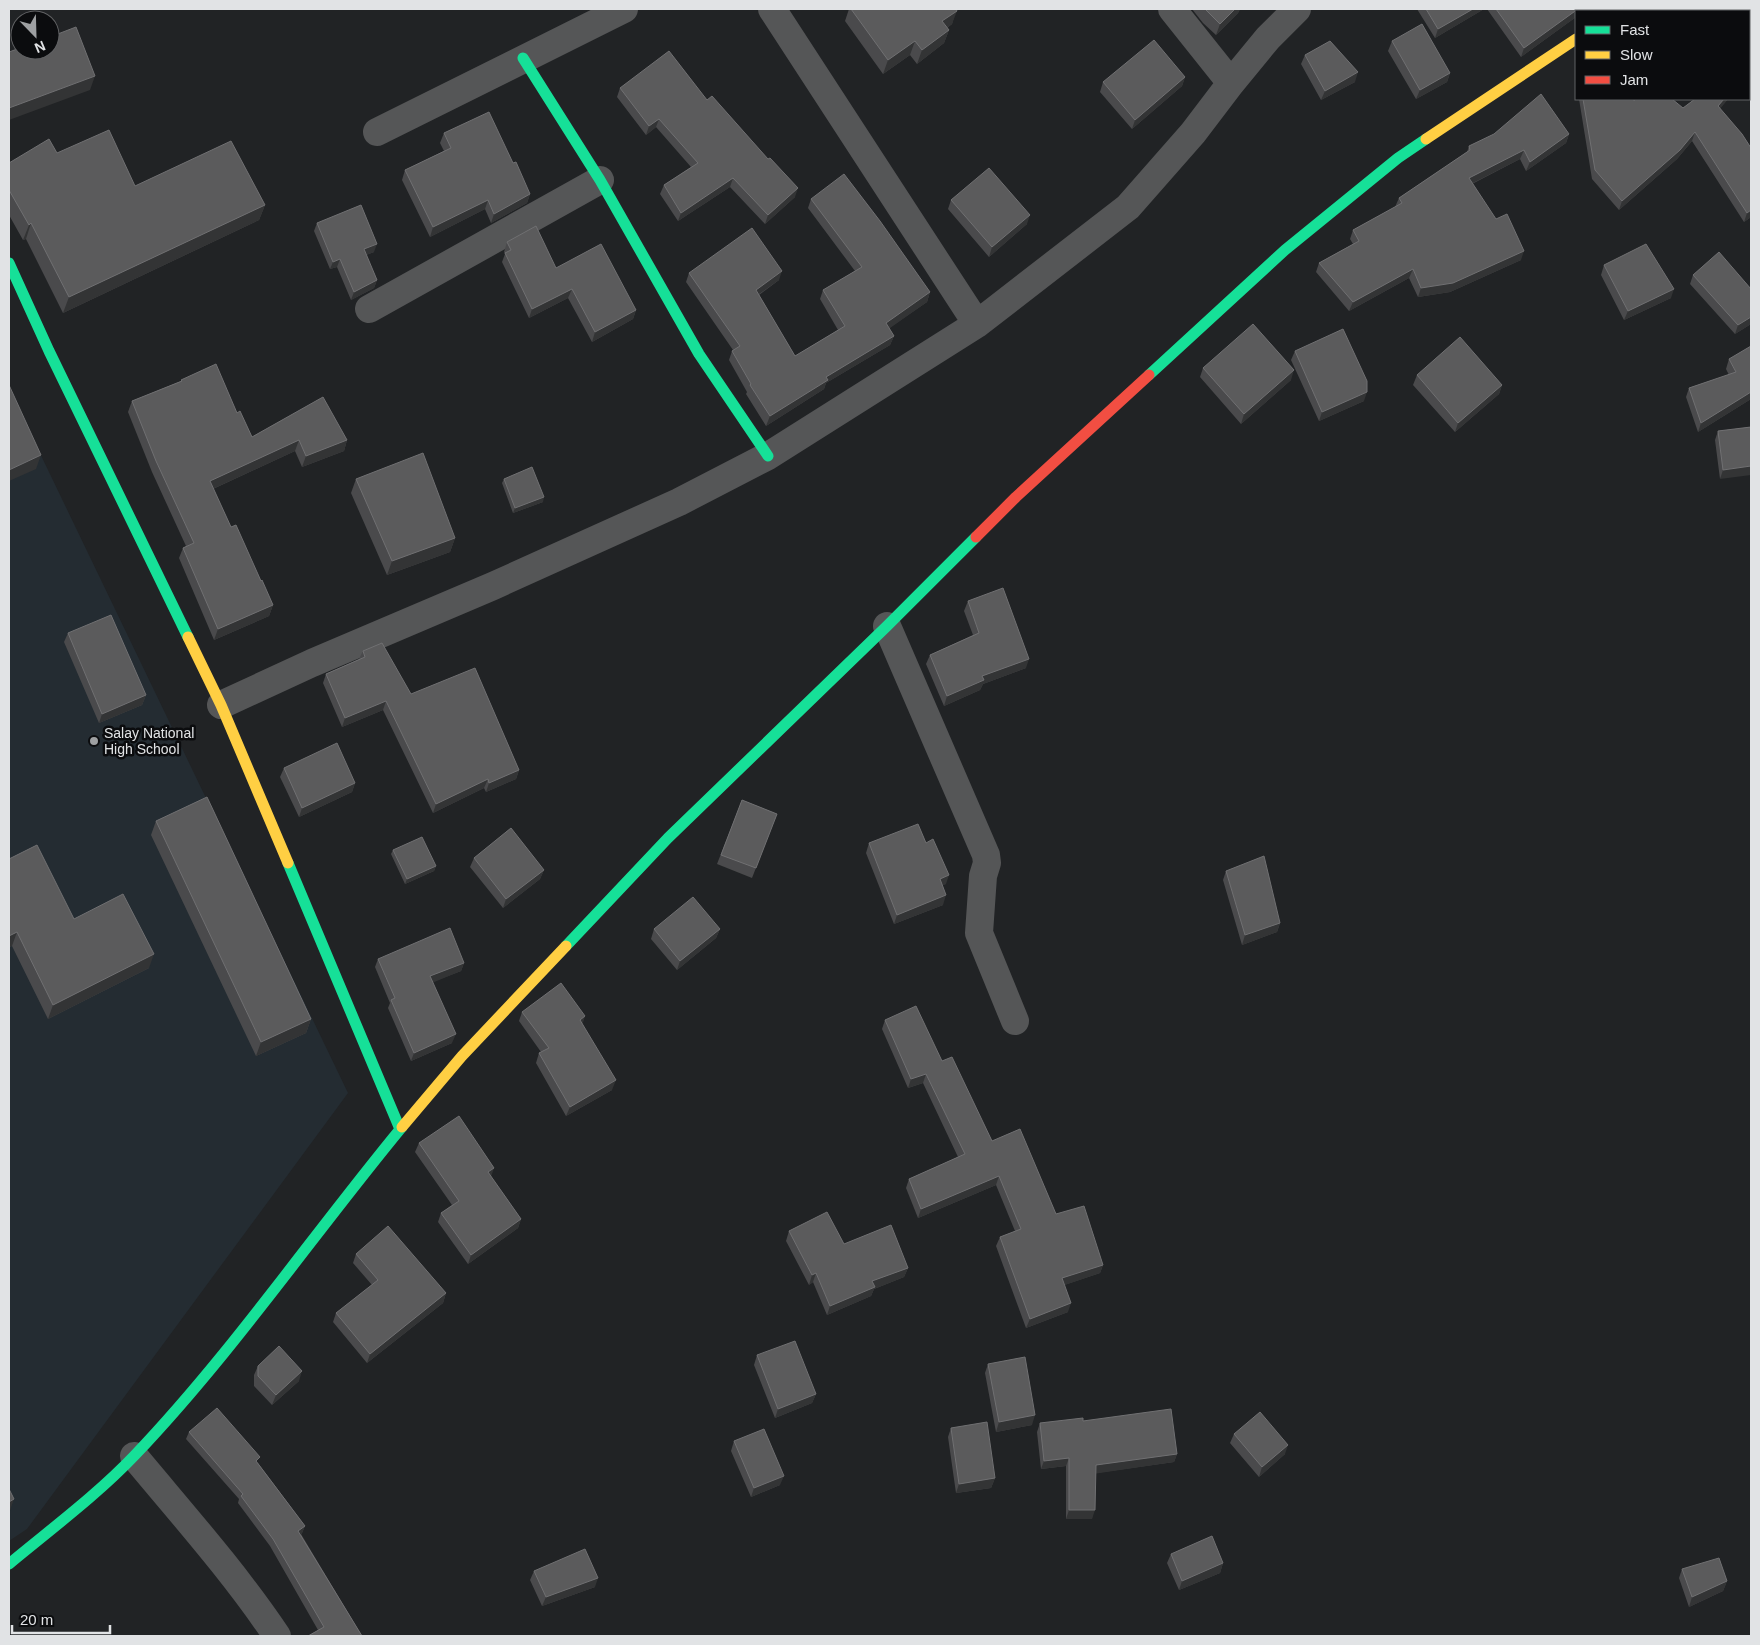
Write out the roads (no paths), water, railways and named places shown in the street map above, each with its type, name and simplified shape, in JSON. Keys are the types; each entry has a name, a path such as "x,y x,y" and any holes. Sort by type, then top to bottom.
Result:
{"street":[{"path":"376,132 624,9"},
{"path":"772,9 977,324"},
{"path":"1172,9 1231,83"},
{"path":"222,705 312,663 493,586 679,502 768,456 977,324 1128,207 1193,133 1268,38 1297,9"},
{"path":"9,1564 76,1509 134,1456 221,1357 400,1129 462,1056 668,838 887,626 1016,497 1285,250 1398,158 1575,40"},
{"path":"523,58 600,180 699,354 768,456"},
{"path":"369,309 600,180"},
{"path":"9,263 222,705 400,1129"},
{"path":"887,626 986,855 987,863 983,876 979,933 1015,1021"},
{"path":"134,1456 245,1592 277,1636"}],"place":[{"name":"Salay National High School","path":"94,741"}]}
